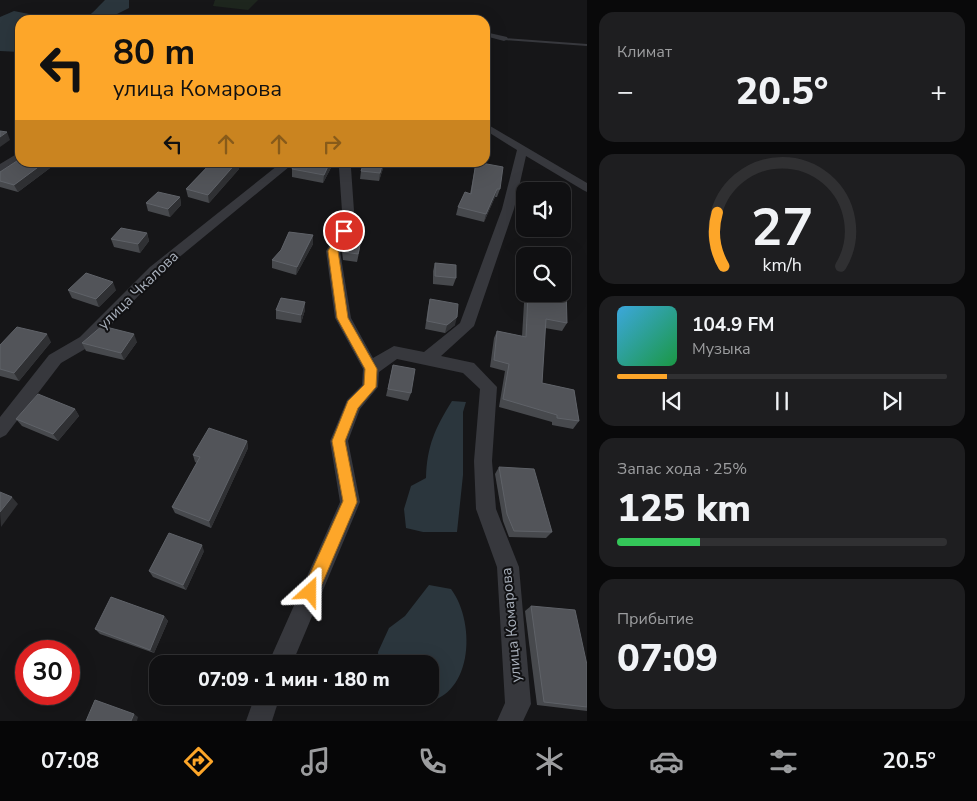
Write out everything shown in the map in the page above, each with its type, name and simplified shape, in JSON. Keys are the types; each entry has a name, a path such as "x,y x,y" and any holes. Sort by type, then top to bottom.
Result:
{"street":[{"path":"490,35 504,38"},
{"path":"490,129 522,150 572,177 587,188"},
{"path":"371,369 394,352 428,359 466,326 499,235 522,150"},
{"path":"0,169 15,158"},
{"name":"улица Чкалова","path":"0,430 55,359 86,341 156,270 284,167"},
{"path":"284,655 350,502 339,441 353,405 370,387 371,369 342,318 333,251 344,231 348,211 345,167"},
{"name":"улица Комарова","path":"428,359 468,368 489,387 483,461 486,509 508,567 518,704 510,721"},
{"path":"259,721 265,705"}],"lane":[{"path":"504,38 587,45"}],"shaded area":[{"path":"105,0 129,0 129,8 115,15 90,15"},
{"path":"215,0 258,0 248,10 213,6"},
{"path":"14,11 34,15 15,15 15,52 0,51 0,17"},
{"path":"452,401 466,402 463,412 463,475 457,532 423,532 406,528 404,509 411,486 426,478 428,456 433,438"},
{"path":"429,585 451,589 459,604 465,621 467,640 465,658 460,675 450,689 439,697 439,655 378,655 389,628 405,616"}],"building":[{"path":"0,131 7,132 0,137"},
{"path":"15,162 15,167 38,167 14,185 0,181 0,172"},
{"path":"490,165 503,167 500,189 497,189 486,214 458,207 465,192 471,194 475,167 490,167"},
{"path":"207,167 233,167 208,195 186,189"},
{"path":"293,167 328,167 324,175 292,169"},
{"path":"362,167 382,167 380,173 361,171"},
{"path":"158,192 180,197 168,209 146,203"},
{"path":"121,228 147,233 138,244 111,239"},
{"path":"289,232 313,235 297,267 272,260 281,250"},
{"path":"345,238 361,240 358,254 344,252 343,243"},
{"path":"435,263 456,265 456,278 435,276"},
{"path":"86,273 113,282 96,299 68,290"},
{"path":"281,298 305,302 301,315 276,310"},
{"path":"430,299 458,304 457,317 447,325 427,321"},
{"path":"528,302 566,302 567,323 546,319 542,383 574,390 579,421 557,418 557,415 503,399 509,364 494,360 497,331 526,337"},
{"path":"102,326 134,334 121,353 82,343"},
{"path":"17,327 47,334 14,373 0,369 0,345"},
{"path":"393,365 415,369 411,393 388,389"},
{"path":"38,394 75,409 53,434 16,419"},
{"path":"209,428 247,441 209,521 172,507 200,457 193,455"},
{"path":"499,467 534,469 552,532 514,531 507,514"},
{"path":"0,492 12,497 0,512"},
{"path":"169,533 202,545 183,585 149,571"},
{"path":"111,597 164,616 150,650 95,629"},
{"path":"531,606 575,610 587,665 587,707 544,702"},
{"path":"95,700 134,714 131,721 86,721"}],"route":[{"path":"310,592 350,502 339,441 353,405 370,387 371,369 342,318 333,251 344,231"}]}
